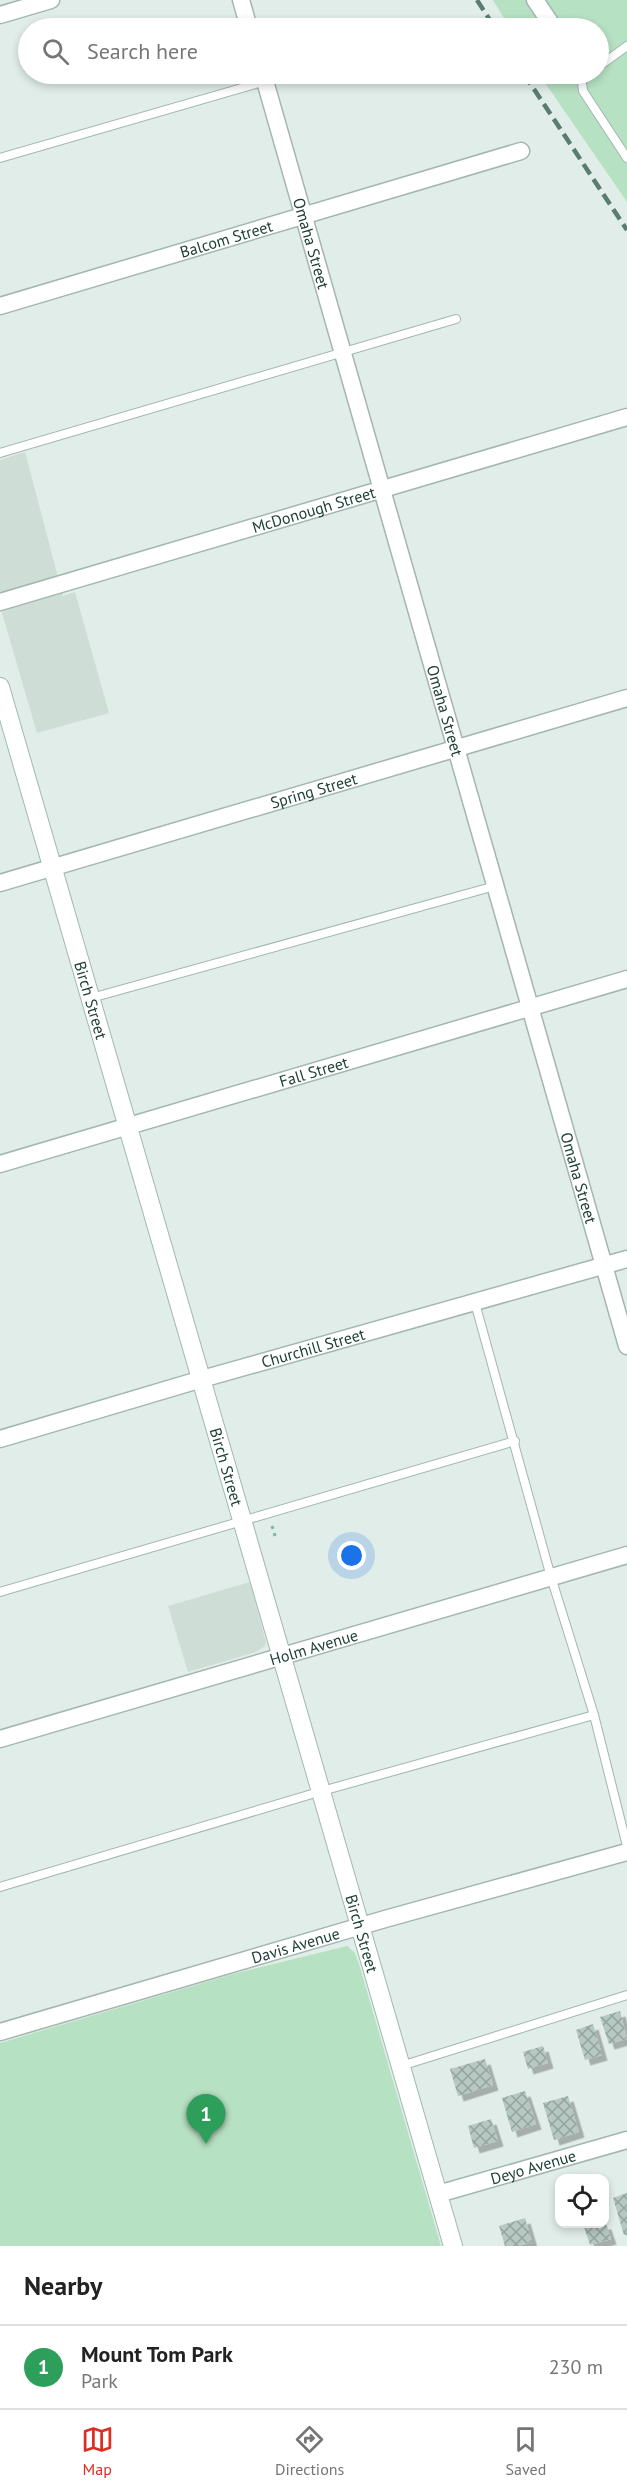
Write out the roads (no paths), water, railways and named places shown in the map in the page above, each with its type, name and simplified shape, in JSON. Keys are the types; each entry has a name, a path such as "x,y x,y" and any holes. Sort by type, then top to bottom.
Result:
{"main road":[{"name":"Birch Street","path":"0,687 453,2246"}],"street":[{"path":"0,15 51,0"},
{"path":"241,0 246,18"},
{"path":"535,0 547,18"},
{"name":"Omaha Street","path":"266,84 627,1346"},
{"name":"Balcom Street","path":"0,306 521,151"},
{"name":"McDonough Street","path":"0,602 627,417"},
{"name":"Spring Street","path":"0,883 627,698"},
{"name":"Fall Street","path":"0,1164 627,979"},
{"name":"Churchill Street","path":"0,1439 202,1379 627,1259"},
{"name":"Holm Avenue","path":"0,1739 627,1555"},
{"name":"Davis Avenue","path":"0,2032 627,1852"},
{"name":"Deyo Avenue","path":"438,2194 627,2140"}],"lane":[{"path":"609,59 627,46"},
{"path":"0,158 241,84"},
{"path":"582,84 583,92 627,158"},
{"path":"0,453 456,319"},
{"path":"90,998 495,886"},
{"path":"476,1302 551,1577 594,1715 627,1846"},
{"path":"0,1592 515,1441"},
{"path":"0,1887 322,1791 594,1715"},
{"path":"400,2066 627,1995"}],"railway":[{"path":"477,0 489,18"},
{"path":"531,84 627,230"}],"place":[{"name":"Mount Tom Park","path":"206,2144"}]}
